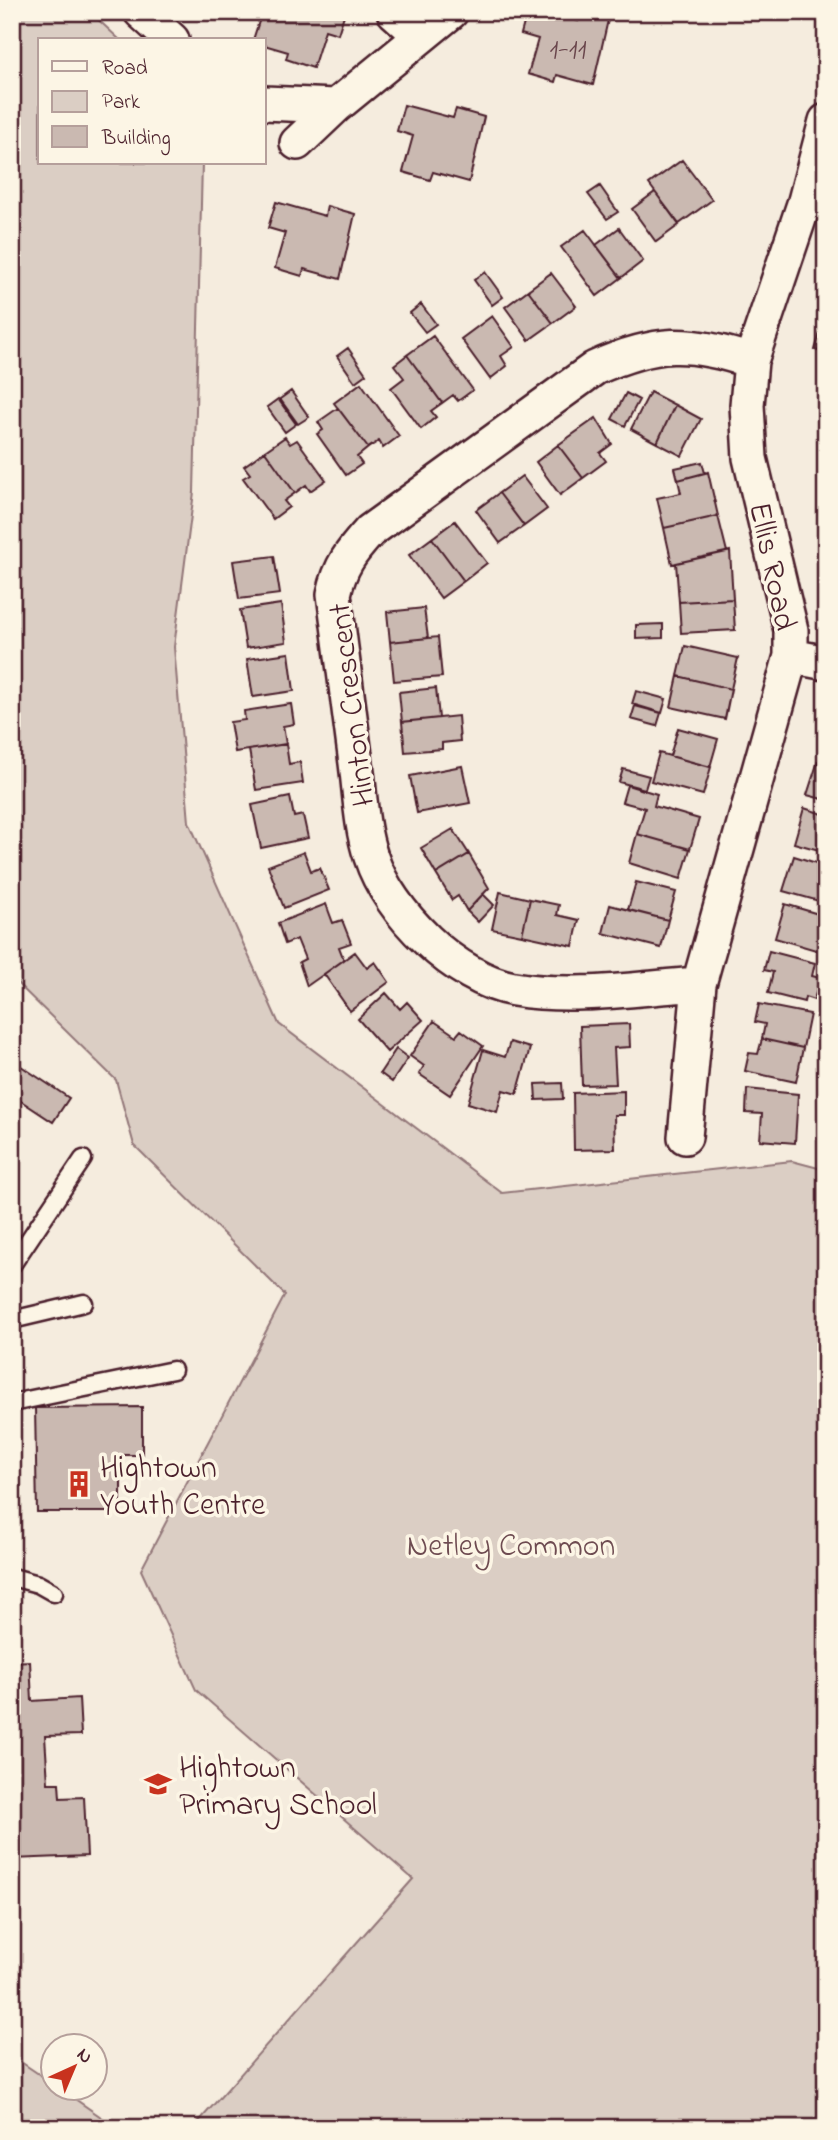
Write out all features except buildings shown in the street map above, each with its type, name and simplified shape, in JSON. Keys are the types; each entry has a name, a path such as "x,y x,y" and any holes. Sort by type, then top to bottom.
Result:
{"street":[{"path":"141,12 170,38"},
{"path":"394,12 421,36"},
{"path":"297,143 336,106 451,12"},
{"path":"266,103 336,106"},
{"name":"Ellis Road","path":"685,1137 699,984 791,656 791,630 750,458 747,405 751,360 816,204 826,121"},
{"name":"Hinton Crescent","path":"699,984 563,994 512,989 472,974 442,954 414,925 388,892 367,843 334,594 346,557 370,531 595,368 635,351 680,345 712,348 751,360"},
{"path":"791,656 826,663"}],"lane":[{"path":"12,1265 83,1159"},
{"path":"12,1320 83,1303"},
{"path":"12,1403 173,1370"},
{"path":"12,1577 38,1584 54,1593"}],"green space":[{"name":"Netley Common","path":"12,12 90,12 118,38 38,38 38,164 202,164 194,492 174,647 189,822 279,1024 502,1193 792,1161 826,1170 826,2128 193,2128 413,1879 196,1690 141,1570 285,1295 134,1145 116,1080 12,978"},
{"path":"12,2056 38,2074 38,2102 79,2102 117,2128 12,2128"}],"place":[{"name":"Hightown Youth Centre","path":"79,1484"},
{"name":"Hightown Primary School","path":"158,1784"}]}
